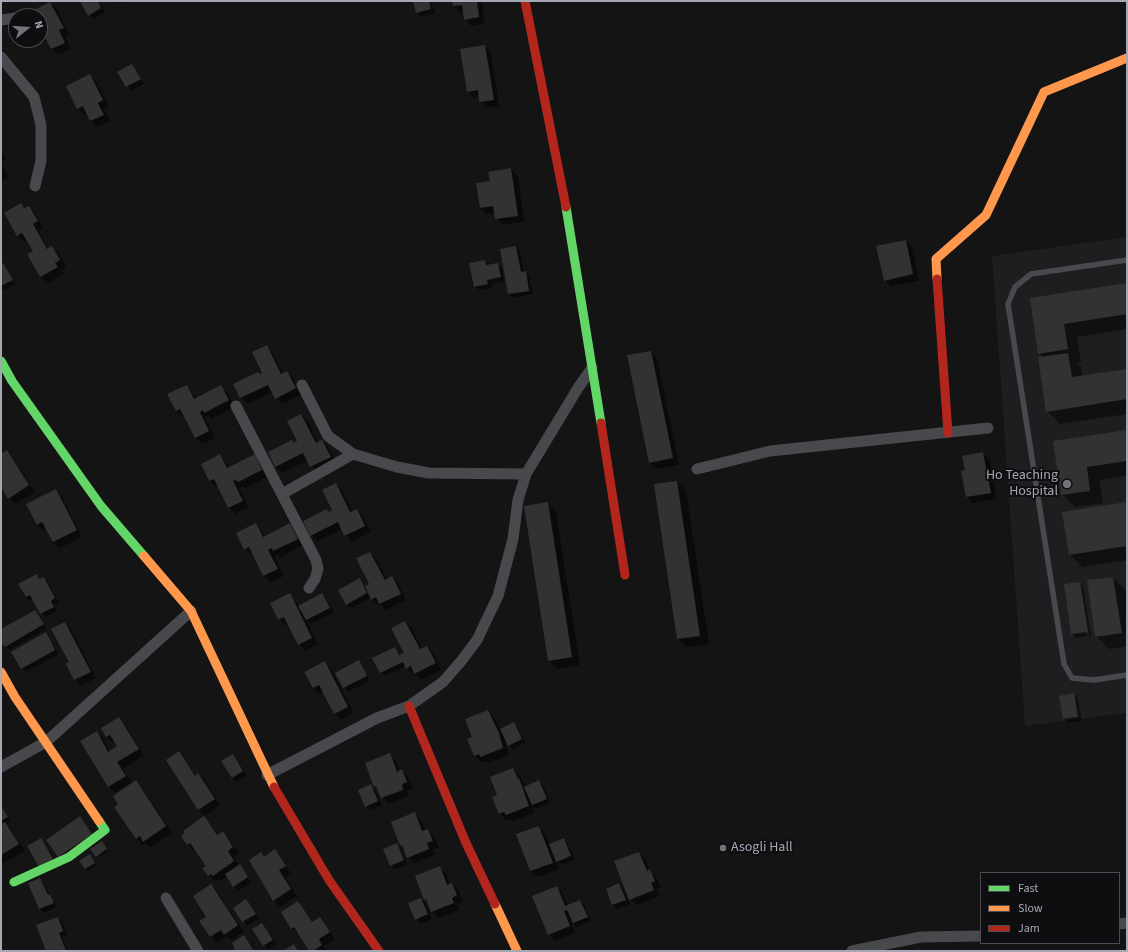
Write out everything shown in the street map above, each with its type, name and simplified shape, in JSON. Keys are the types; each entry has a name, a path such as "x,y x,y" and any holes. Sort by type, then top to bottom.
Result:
{"street":[{"path":"525,1 568,211 625,575"},
{"path":"1,57 34,97 41,125 41,161 35,186"},
{"path":"948,433 936,259 986,215 1044,92 1127,58"},
{"path":"1,361 16,388 101,506 191,611 267,775 329,880 379,951"},
{"path":"267,775 378,718 408,706 443,682 477,640 498,596 513,539 518,500 526,474 578,388 592,368"},
{"path":"302,385 328,436 353,454 397,467 429,473 526,474"},
{"path":"236,406 318,565 315,579 309,588"},
{"path":"697,468 770,452 988,428"},
{"path":"282,494 353,454"},
{"path":"1,767 46,742 191,611"},
{"path":"1,672 15,697 105,830 69,857 14,882"},
{"path":"408,706 466,843 517,951"},
{"path":"166,898 198,951"},
{"path":"852,951 921,936 980,936"}],"lane":[{"path":"1127,260 1031,274 1015,287 1008,304 1064,664 1072,678 1094,680 1127,675"}],"shaded area":[{"name":"Ho Teaching Hospital","path":"1127,237 1127,713 1025,726 992,256"}],"building":[{"path":"80,1 98,1 101,8 88,16"},
{"path":"413,1 429,1 431,9 416,13"},
{"path":"452,1 477,1 479,17 464,20 462,5 453,6"},
{"path":"50,2 64,28 59,30 65,43 51,49 48,43 48,8 38,8"},
{"path":"485,45 494,100 479,102 478,90 467,92 460,49"},
{"path":"132,64 141,79 126,87 117,72"},
{"path":"90,74 103,100 98,103 104,115 90,121 83,106 77,109 66,86"},
{"path":"511,168 518,216 495,219 493,206 480,208 476,183 490,181 488,172"},
{"path":"21,203 24,208 29,206 38,221 33,224 47,249 52,246 60,260 55,263 58,267 40,277 27,254 33,251 22,233 17,236 4,213"},
{"path":"906,240 913,274 884,281 876,246"},
{"path":"516,246 521,272 526,271 529,291 508,294 500,249"},
{"path":"485,260 486,265 498,263 501,277 487,280 488,284 474,287 469,263"},
{"path":"3,263 13,280 1,286 1,264"},
{"path":"1127,283 1127,314 1064,324 1068,349 1038,354 1030,298"},
{"path":"267,345 281,374 287,371 296,388 275,399 268,385 240,398 233,384 258,372 259,374 262,373 252,352"},
{"path":"651,351 673,458 649,463 627,355"},
{"path":"1068,353 1072,377 1127,369 1127,399 1046,412 1038,357"},
{"path":"187,385 194,399 221,385 229,400 204,413 203,410 200,412 209,431 195,438 180,409 176,411 167,394"},
{"path":"301,414 316,443 322,440 331,457 310,467 303,453 275,467 268,452 292,440 294,443 297,441 287,421"},
{"path":"1127,430 1127,461 1087,467 1090,491 1061,495 1053,441"},
{"path":"7,450 29,485 8,499 1,487 1,454"},
{"path":"983,452 991,493 966,497 961,471 965,470 962,456"},
{"path":"220,454 227,468 255,454 262,470 238,482 236,480 233,481 243,501 228,508 214,479 209,481 201,464"},
{"path":"677,481 700,636 677,639 654,484"},
{"path":"336,483 350,512 357,509 365,526 344,536 338,522 310,536 303,521 327,509 328,512 332,510 322,490"},
{"path":"56,489 77,530 53,542 42,522 37,525 26,504"},
{"path":"548,502 572,657 548,661 524,506"},
{"path":"1127,502 1127,546 1069,555 1062,512"},
{"path":"256,523 263,537 290,523 298,539 273,551 272,548 268,550 278,569 263,576 249,547 244,550 236,533"},
{"path":"370,552 385,580 392,576 401,594 379,604 376,597 371,600 365,586 369,584 356,558"},
{"path":"37,574 39,579 44,577 55,598 51,601 54,607 40,614 30,595 26,597 18,584"},
{"path":"1113,577 1122,633 1095,637 1087,580"},
{"path":"360,578 367,593 346,605 338,590"},
{"path":"1080,582 1088,632 1071,634 1064,584"},
{"path":"290,593 312,638 298,645 284,617 278,620 270,603"},
{"path":"322,593 330,608 306,620 298,606"},
{"path":"35,610 44,624 5,647 1,643 1,629"},
{"path":"405,621 420,649 427,646 436,663 414,674 411,666 406,669 403,662 380,673 372,658 395,647 399,655 404,653 391,628"},
{"path":"65,622 91,672 74,680 66,664 69,662 51,629"},
{"path":"46,632 55,650 21,669 11,652"},
{"path":"359,660 367,676 343,688 335,673"},
{"path":"325,661 348,707 334,714 319,685 313,688 304,672"},
{"path":"1074,693 1078,717 1063,719 1059,696"},
{"path":"488,710 499,733 503,748 480,757 479,754 474,756 467,739 472,737 465,719"},
{"path":"119,717 139,749 117,762 126,776 108,787 80,741 97,731 108,752 117,746 110,735 106,737 101,728"},
{"path":"514,722 522,739 508,746 500,729"},
{"path":"179,751 195,776 198,773 215,799 198,810 166,760"},
{"path":"390,753 397,772 402,769 407,782 402,784 403,790 381,798 376,786 374,787 365,763"},
{"path":"233,754 243,771 232,778 221,761"},
{"path":"513,768 518,779 519,778 529,806 506,815 504,812 499,814 492,797 497,795 490,777"},
{"path":"136,780 166,826 143,842 140,836 136,839 114,807 118,804 113,796"},
{"path":"539,780 547,799 532,805 524,787"},
{"path":"371,784 378,801 365,807 358,790"},
{"path":"1,806 8,817 1,821"},
{"path":"415,812 422,831 428,829 433,841 427,843 429,849 407,858 402,845 400,846 391,822"},
{"path":"80,816 92,834 58,857 46,840"},
{"path":"204,816 217,835 223,831 233,847 228,851 234,861 213,876 211,874 208,876 202,868 206,866 190,843 187,845 181,836 185,833 183,831"},
{"path":"5,822 19,844 1,855 1,824"},
{"path":"539,826 553,863 530,871 516,834"},
{"path":"41,838 53,859 39,867 27,846"},
{"path":"564,838 571,856 556,862 549,844"},
{"path":"102,841 107,849 96,857 90,849"},
{"path":"397,843 404,860 390,866 383,849"},
{"path":"275,849 286,866 279,870 291,889 273,901 249,860 261,852 264,857"},
{"path":"639,852 647,871 650,869 655,881 651,883 654,890 629,900 614,861"},
{"path":"90,854 95,863 85,869 79,861"},
{"path":"240,864 248,877 233,887 225,874"},
{"path":"440,866 447,885 452,883 457,895 452,898 454,903 431,912 426,899 424,900 415,876"},
{"path":"40,878 48,895 50,894 54,903 39,909 28,883"},
{"path":"619,883 626,900 612,905 606,889"},
{"path":"211,884 238,925 224,935 221,930 210,937 199,921 206,917 193,896"},
{"path":"557,886 565,906 580,900 588,917 573,923 567,910 564,911 570,926 548,935 532,896"},
{"path":"421,898 428,914 415,920 408,903"},
{"path":"246,899 256,914 242,922 233,908"},
{"path":"298,901 312,922 320,917 330,932 319,939 322,945 313,951 309,951 294,927 291,929 281,912"},
{"path":"58,917 63,931 59,933 66,951 46,951 36,925"},
{"path":"262,923 273,940 263,946 252,929"},
{"path":"244,935 254,951 232,951 235,949 232,943"},
{"path":"294,944 298,951 283,951"}],"traffic: fast":[{"path":"566,207 601,423"},
{"path":"1,361 12,381 101,506 144,556"},
{"path":"14,882 69,857 105,830 99,821"}],"traffic: slow":[{"path":"937,279 936,259 986,215 1044,92 1127,58"},
{"path":"144,556 191,611 274,787"},
{"path":"1,672 15,697 99,821"},
{"path":"495,904 517,951"}],"traffic: jam":[{"path":"525,1 566,207"},
{"path":"937,279 948,433"},
{"path":"601,423 625,575"},
{"path":"409,706 466,843 495,904"},
{"path":"274,787 329,880 379,951"}],"place":[{"name":"Ho Teaching Hospital","path":"1067,484"},
{"name":"Asogli Hall","path":"723,848"}]}
